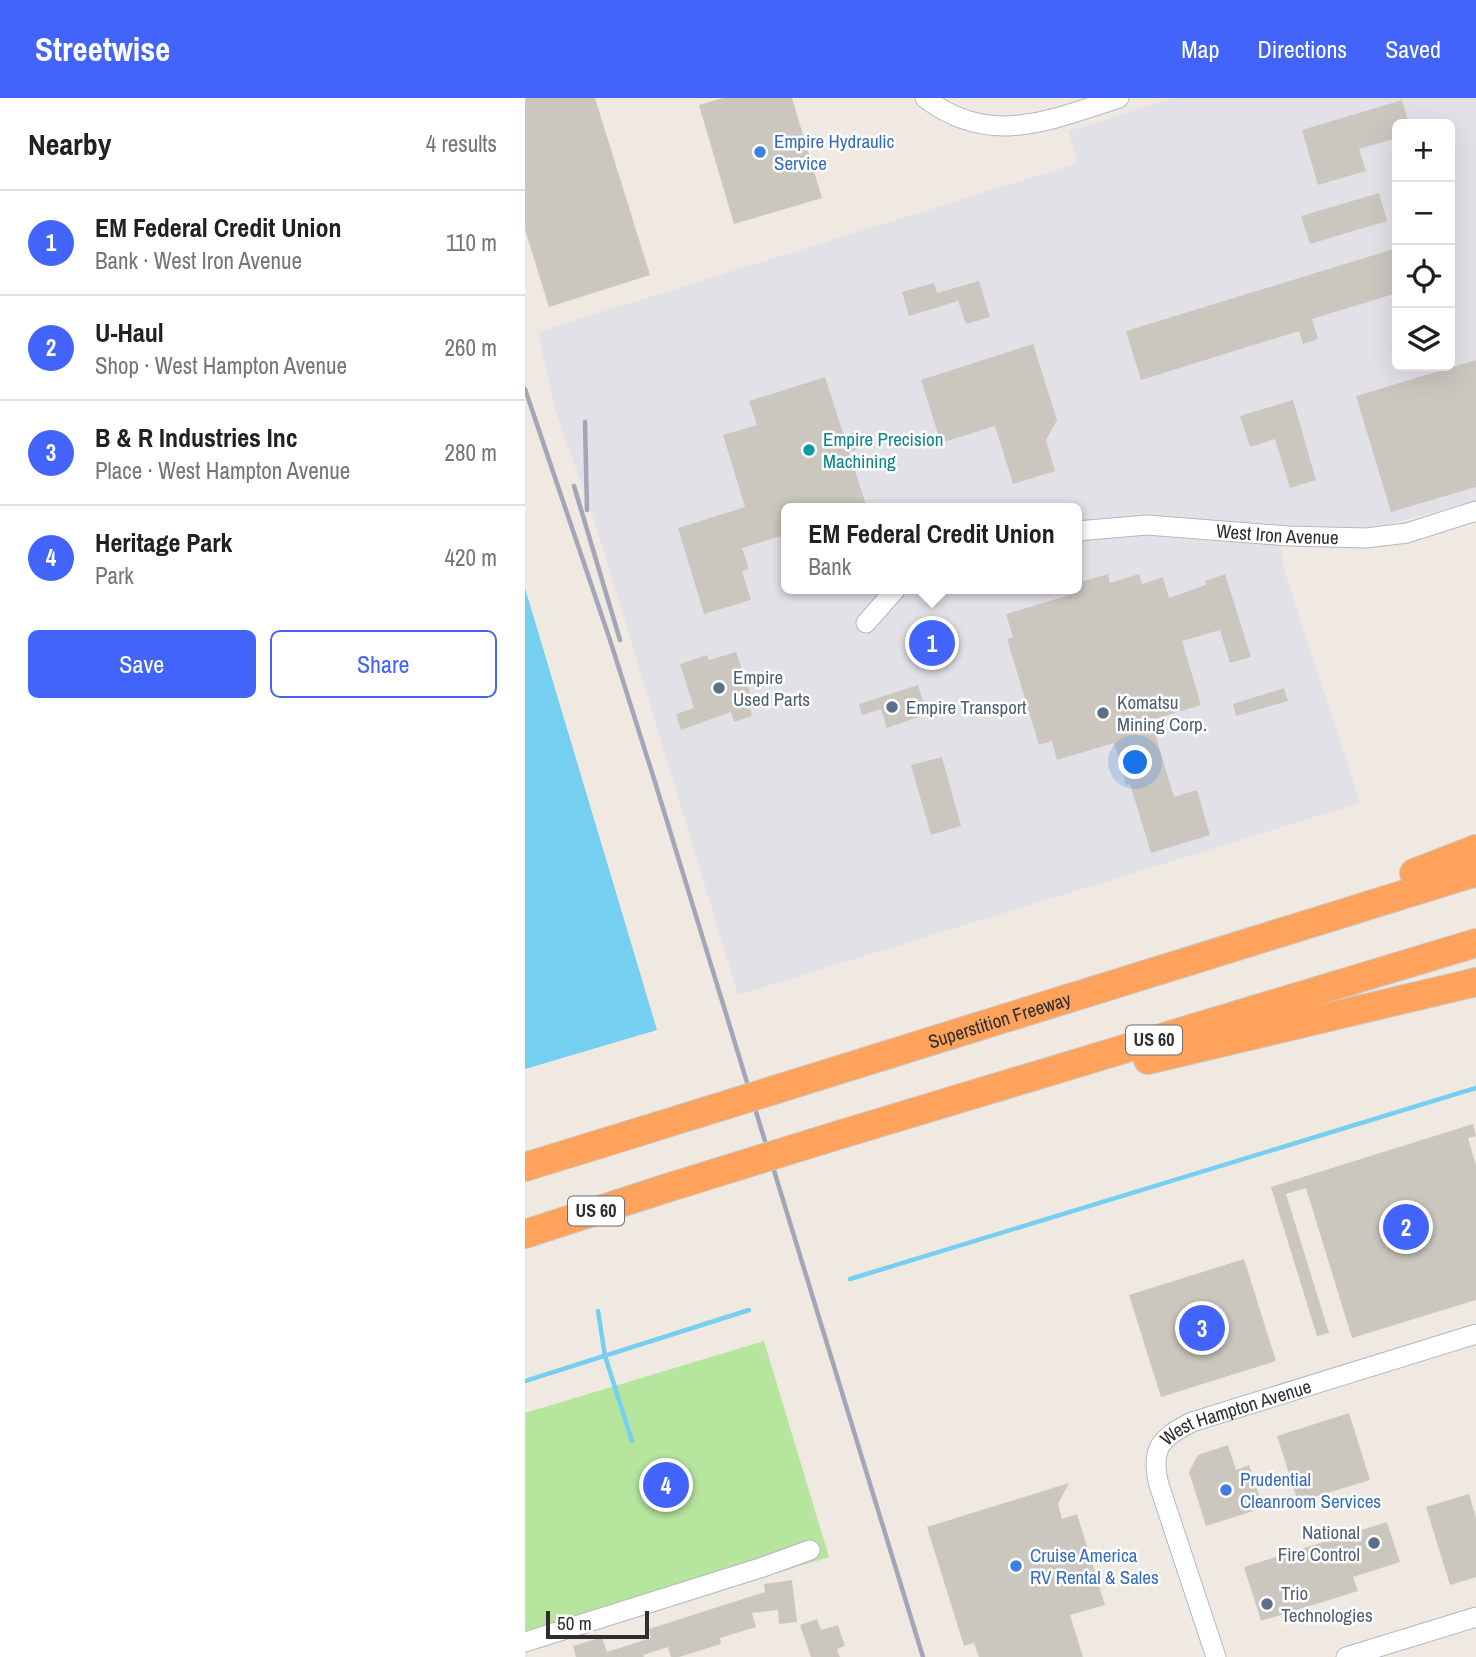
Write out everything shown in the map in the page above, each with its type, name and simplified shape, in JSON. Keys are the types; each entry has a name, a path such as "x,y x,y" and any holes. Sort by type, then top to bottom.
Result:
{"highway":[{"path":"1189,959 1476,849"},
{"name":"Superstition Freeway","path":"525,1167 1476,872"},
{"name":"US 60","path":"525,1234 832,1137 1476,943"},
{"path":"832,1137 1476,982"}],"street":[{"path":"925,98 942,112 972,123 1014,127 1063,116 1119,98"},
{"name":"West Iron Avenue","path":"1082,531 1147,525 1288,536 1366,538 1406,533 1476,511"},
{"path":"866,623 892,594"},
{"name":"West Hampton Avenue","path":"1216,1657 1159,1485 1154,1466 1159,1444 1174,1431 1192,1422 1476,1334"},
{"path":"525,1642 810,1550"},
{"path":"1346,1657 1476,1617"}],"shaded area":[{"path":"1175,98 1476,98 1476,501 1386,525 1356,528 1284,525 1281,548 1284,569 1360,803 738,995 598,532 555,409 538,332 1078,163 1068,131"}],"green space":[{"path":"764,1341 829,1557 525,1651 525,1413"}],"water":[{"path":"525,588 657,1030 525,1069"}],"building":[{"path":"525,98 595,98 650,275 549,307 525,230"},
{"name":"Empire Hydraulic Service","path":"723,98 792,98 822,198 734,224 699,105"},
{"path":"1402,100 1408,119 1392,119 1392,139 1359,149 1366,171 1318,185 1302,130"},
{"path":"1379,193 1387,221 1310,244 1301,216"},
{"path":"1392,250 1392,295 1312,319 1318,339 1303,344 1299,331 1141,380 1126,331"},
{"path":"979,281 990,317 966,324 958,301 909,316 902,292 934,283 937,293"},
{"path":"1033,344 1057,420 1046,440 1055,471 1013,484 995,426 941,443 921,380"},
{"path":"1476,360 1476,487 1391,512 1356,396 1439,371 1455,371 1455,366"},
{"path":"825,377 844,436 855,432 860,448 849,452 865,503 781,503 781,536 742,548 749,569 742,571 751,600 704,614 678,528 745,507 723,435 757,425 749,401"},
{"path":"1293,400 1316,480 1290,488 1275,439 1250,447 1240,416"},
{"name":"Komatsu Mining Corp.","path":"1108,574 1110,583 1139,574 1142,584 1163,577 1169,598 1206,585 1205,581 1225,574 1251,657 1230,663 1220,630 1182,641 1201,705 1151,720 1174,797 1197,790 1210,835 1151,853 1114,743 1057,760 1052,741 1039,745 1007,639 1013,637 1006,614 1073,594 1082,594 1082,582"},
{"path":"935,626 944,656 929,661 920,631"},
{"name":"Empire Used Parts","path":"736,652 755,707 750,708 752,716 734,722 731,712 681,730 676,714 694,708 680,664 707,655 709,660"},
{"name":"Empire Transport","path":"918,685 927,714 887,728 881,709 862,715 859,704"},
{"path":"1284,688 1288,701 1236,716 1233,704"},
{"path":"942,757 961,826 931,835 911,765"},
{"path":"1473,1124 1476,1136 1468,1138 1476,1165 1476,1300 1352,1338 1306,1188 1286,1194 1329,1333 1317,1336 1271,1187"},
{"path":"1244,1259 1276,1361 1161,1397 1129,1295"},
{"path":"1349,1413 1370,1480 1298,1502 1277,1436"},
{"name":"Prudential Cleanroom Services","path":"1228,1445 1236,1470 1249,1465 1263,1508 1206,1526 1189,1472 1198,1455"},
{"name":"Cruise America RV Rental & Sales","path":"1069,1483 1058,1504 1062,1519 1077,1514 1105,1605 1070,1615 1083,1657 979,1657 974,1643 964,1646 927,1527"},
{"path":"1469,1494 1476,1518 1476,1577 1450,1585 1426,1507"},
{"path":"1387,1522 1400,1562 1353,1577 1358,1591 1261,1621 1244,1567"},
{"path":"792,1580 797,1622 779,1624 778,1610 752,1613 756,1627 720,1638 721,1644 679,1657 671,1657 668,1647 643,1655 644,1657 576,1657 573,1646 602,1637 607,1652 651,1638 649,1629 765,1592 764,1584"},
{"path":"817,1619 821,1630 838,1625 845,1646 837,1649 840,1657 811,1657 800,1625"}],"waterway":[{"path":"850,1279 1476,1088"},
{"path":"525,1381 749,1310"},
{"path":"598,1311 605,1356 632,1441"}],"railway":[{"path":"525,389 655,782 923,1657"},
{"path":"585,422 587,510"},
{"path":"574,486 620,640"}],"place":[{"name":"Empire Hydraulic Service","path":"760,152"},
{"name":"Empire Precision Machining","path":"809,450"},
{"name":"EM Federal Credit Union","path":"932,643"},
{"name":"Empire Used Parts","path":"719,688"},
{"name":"Empire Transport","path":"892,707"},
{"name":"Komatsu Mining Corp.","path":"1103,713"},
{"name":"U-Haul","path":"1406,1227"},
{"name":"B & R Industries Inc","path":"1202,1328"},
{"name":"Heritage Park","path":"666,1485"},
{"name":"Prudential Cleanroom Services","path":"1226,1490"},
{"name":"National Fire Control","path":"1374,1543"},
{"name":"Cruise America RV Rental & Sales","path":"1016,1566"},
{"name":"Trio Technologies","path":"1267,1604"}]}
